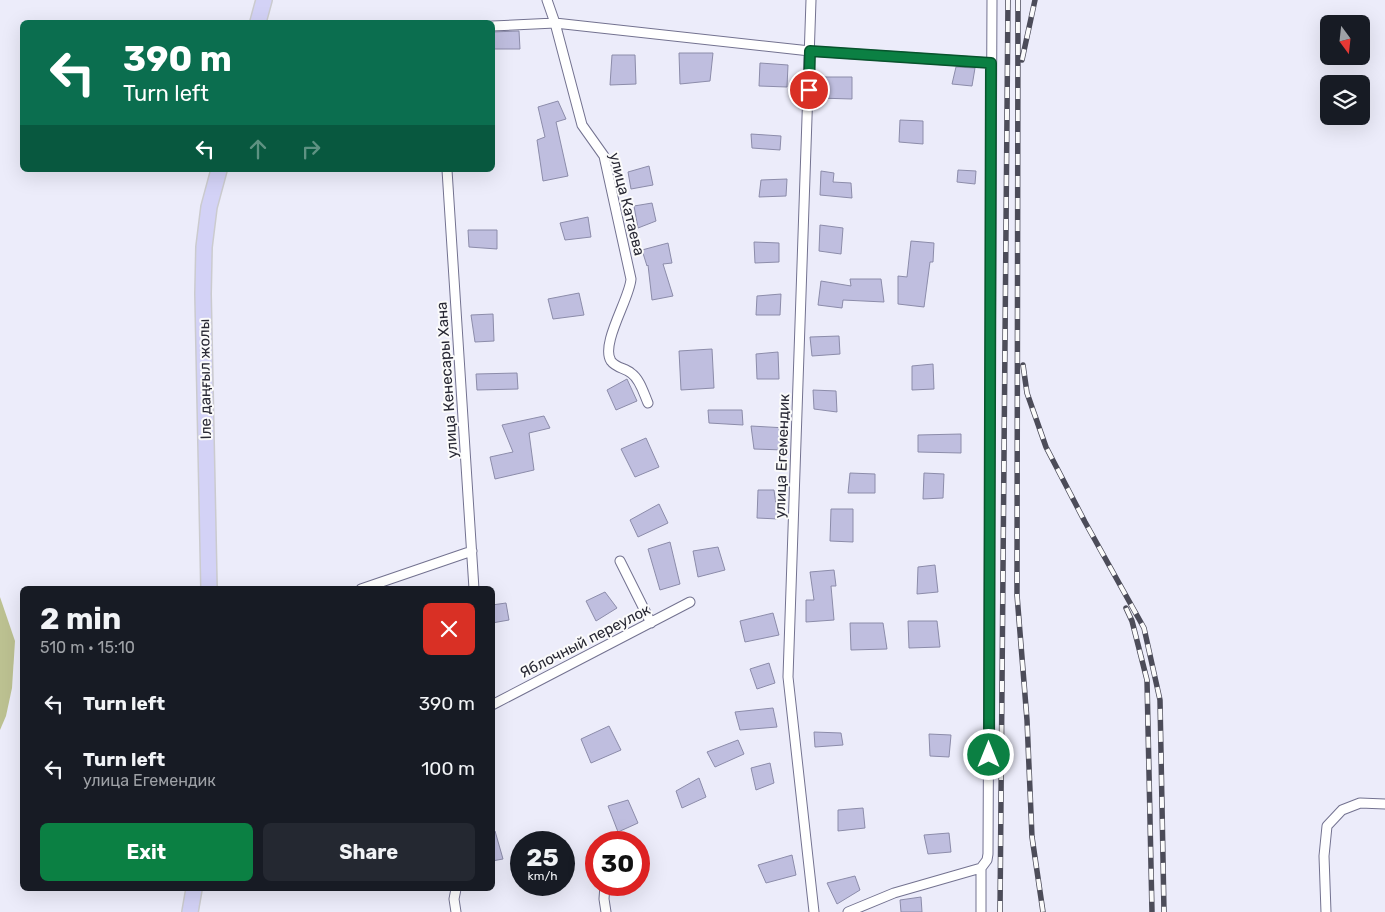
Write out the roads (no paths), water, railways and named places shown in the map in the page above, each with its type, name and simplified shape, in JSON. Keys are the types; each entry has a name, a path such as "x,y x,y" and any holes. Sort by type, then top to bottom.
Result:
{"main road":[{"path":"259,20 264,0"},
{"name":"Іле даңғыл жолы","path":"209,586 203,294 204,247 209,207 218,172"},
{"path":"190,912 194,891"}],"street":[{"name":"улица Катаева","path":"547,0 555,23 582,125 604,156 631,280 630,288 617,316 609,357 613,364 632,373 638,380 648,404"},
{"name":"улица Егемендик","path":"811,0 788,677 814,912"},
{"path":"848,912 894,894 981,868 987,860 988,854 992,0"},
{"path":"495,26 555,23 810,51 991,63"},
{"name":"улица Кенесары Хана","path":"447,172 474,586"},
{"path":"370,586 472,551"},
{"path":"620,561 651,623"},
{"name":"Яблочный переулок","path":"495,703 690,602"},
{"path":"1326,912 1324,856 1327,826 1342,810 1360,803 1385,804"},
{"path":"981,868 981,912"},
{"path":"456,891 454,900 456,912"},
{"path":"604,896 606,912"}],"railway":[{"path":"1000,912 1008,0"},
{"path":"1018,0 1017,595 1027,720 1032,837 1043,912"},
{"path":"1022,60 1035,0"},
{"path":"1023,365 1027,393 1046,447 1144,628 1160,700 1164,912"},
{"path":"1126,608 1132,621 1147,680 1152,912"}]}
